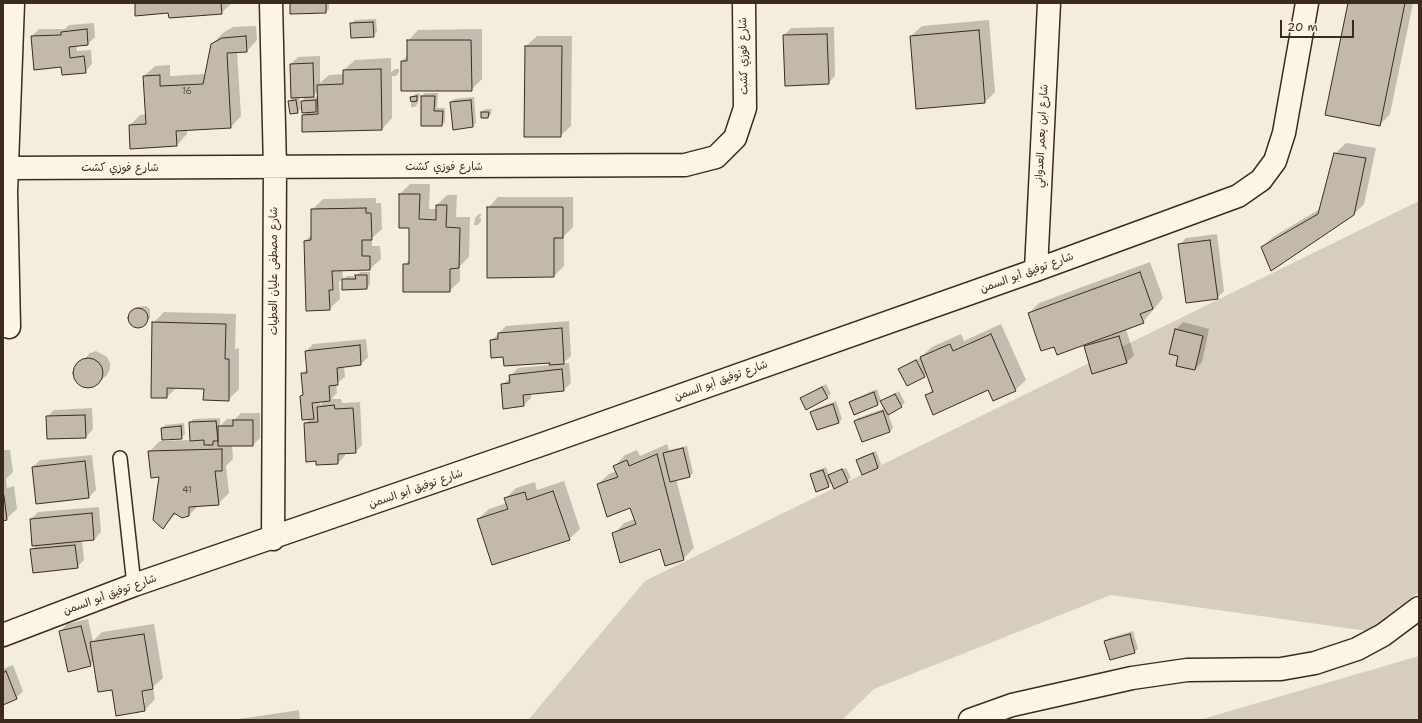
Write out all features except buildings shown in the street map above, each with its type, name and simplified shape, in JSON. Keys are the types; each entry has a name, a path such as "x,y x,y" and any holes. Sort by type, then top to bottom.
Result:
{"street":[{"path":"9,327 7,168 13,3"},
{"name":"شارع مصطفى عليان العطيات","path":"271,3 275,168 273,539"},
{"name":"شارع فوزي كشت","path":"7,168 685,165 716,157 735,138 745,108 744,3"},
{"name":"شارع ابن يعمر العدواني","path":"1036,270 1048,3"},
{"name":"شارع توفيق أبو السمن","path":"3,635 134,585 273,539 1036,270 1238,196 1261,180 1275,161 1284,133 1307,3"},
{"path":"970,720 1012,705 1132,678 1187,670 1281,669 1316,663 1357,650 1383,635 1419,608"}],"lane":[{"path":"120,458 134,585"}],"shaded area":[{"path":"1419,201 1419,592 1367,631 1111,595 874,689 842,720 528,720 645,581"},
{"path":"1419,656 1419,720 1199,720"}]}
